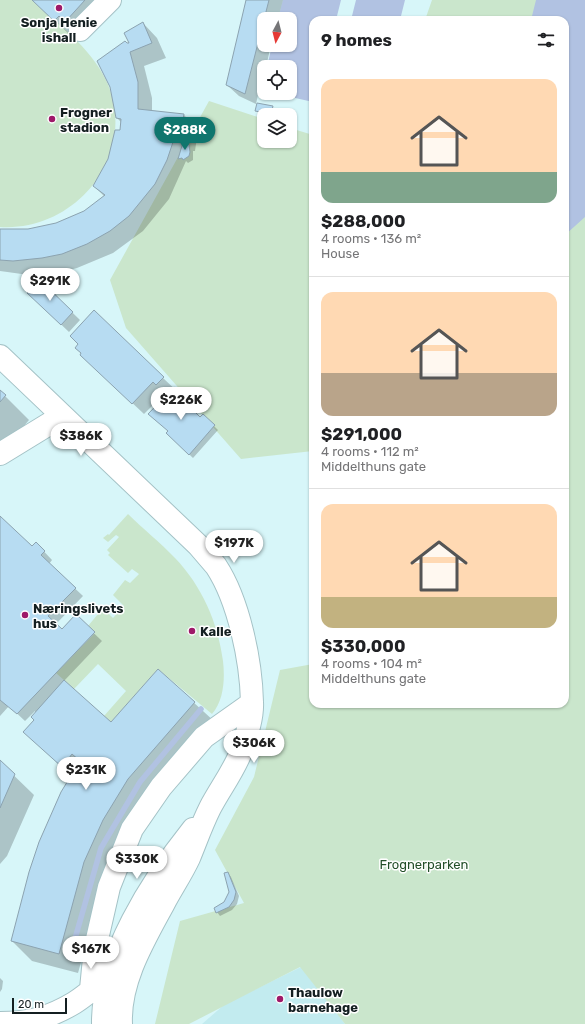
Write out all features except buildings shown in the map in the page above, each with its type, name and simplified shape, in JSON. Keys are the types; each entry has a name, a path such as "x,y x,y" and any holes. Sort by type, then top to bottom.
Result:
{"street":[{"path":"80,30 110,0"},
{"path":"0,356 198,545 216,567 231,595 241,625 246,652 252,703 248,728 240,752 230,775 211,807 188,860 141,944 127,980 121,1015 121,1024"},
{"path":"0,454 62,416"},
{"path":"103,1024 100,984 95,948 109,887 132,829 161,788 204,737 252,703"},
{"path":"0,1023 45,1022 100,984 120,945 173,854 211,807"}],"shaded area":[{"path":"283,0 341,0 337,16 309,16 309,101 297,98 297,60 269,60 270,52 297,52 297,12 280,12"},
{"path":"356,0 405,0 401,16 352,16"},
{"path":"536,0 585,0 585,217 569,231 569,16 532,16"},
{"name":"Thaulow barnehage","path":"301,967 345,1024 202,1024 225,1004"}],"green space":[{"name":"Frogner stadion","path":"0,0 32,0 73,37 91,57 106,80 114,107 115,134 108,160 95,183 76,202 54,216 28,225 0,227"},
{"name":"Frognerparken","path":"432,0 585,0 585,1024 345,1024 300,967 189,1024 155,1024 180,921 244,903 215,850 254,777 280,670 309,665 309,708 569,708 569,16 426,16"},
{"path":"209,101 257,117 257,148 297,148 297,130 309,134 309,451 241,459 126,328 110,280"},
{"path":"128,514 185,569 201,593 213,619 221,647 224,682 219,702 212,714 158,669 111,722 104,716 126,691 98,664 74,689 56,673 95,633 88,626 103,608 113,618 124,606 113,595 125,580 130,583 139,574 132,569 128,573 108,555 110,553 107,550 119,537 116,535 108,542 103,538 108,534 109,535"}],"waterway":[{"path":"70,956 101,848 140,782 201,709"}],"place":[{"name":"Sonja Henie ishall","path":"59,8"},
{"name":"Frogner stadion","path":"52,119"},
{"name":"Næringslivets hus","path":"25,615"},
{"name":"Kalle","path":"192,631"},
{"name":"Thaulow barnehage","path":"280,999"}]}
